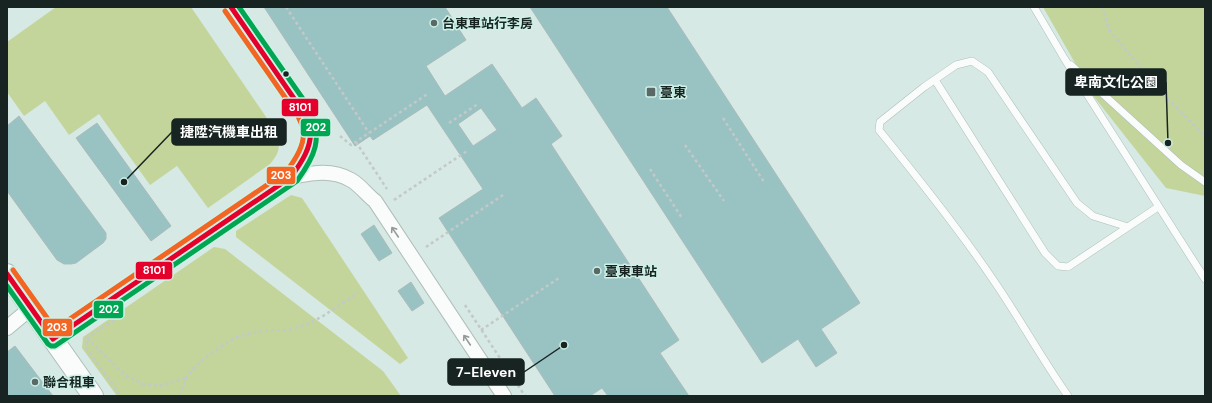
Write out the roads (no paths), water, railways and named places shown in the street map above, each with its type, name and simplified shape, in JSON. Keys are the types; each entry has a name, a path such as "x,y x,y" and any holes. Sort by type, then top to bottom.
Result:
{"street":[{"path":"54,339 291,177 303,161 310,141 310,130 304,113 231,7"},
{"path":"291,177 313,173 334,173 352,181 374,201 504,396"},
{"path":"7,274 93,396"},
{"path":"7,328 31,308"}],"lane":[{"path":"1034,7 1064,58 1205,279"},
{"path":"1064,58 1181,166 1205,182"},
{"path":"1068,396 994,281 931,194 879,130 880,122 956,65 972,61 988,72 1077,203 1093,216 1128,227"},
{"path":"934,80 1045,253 1058,266 1068,267 1158,207"}],"place":[{"name":"台東車站行李房","path":"434,23"},
{"name":"臺東","path":"651,92"},
{"name":"卑南文化公園","path":"1168,143"},
{"name":"捷陞汽機車出租","path":"124,182"},
{"name":"臺東車站","path":"597,271"},
{"name":"7-Eleven","path":"564,345"},
{"name":"聯合租車","path":"35,382"}]}
